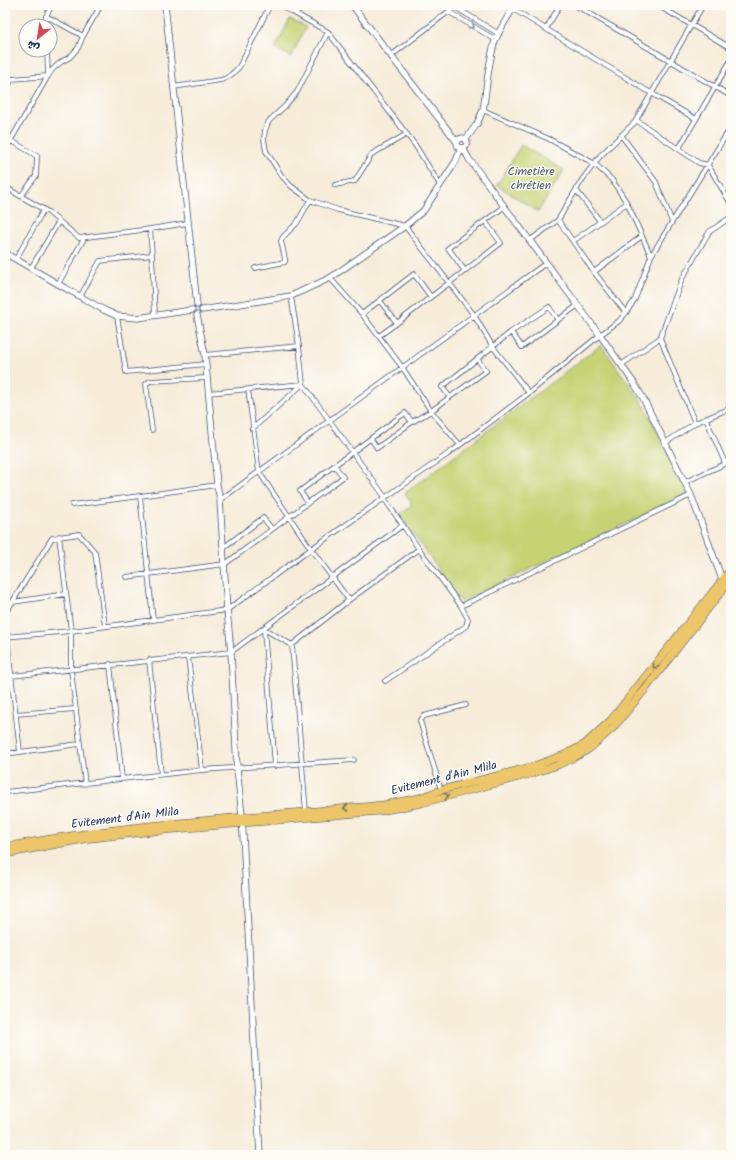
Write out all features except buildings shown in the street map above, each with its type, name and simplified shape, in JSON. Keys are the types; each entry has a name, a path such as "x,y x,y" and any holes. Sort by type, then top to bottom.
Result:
{"highway":[{"name":"Evitement d'Ain Mlila","path":"5,847 139,826 242,819 360,814 402,808 534,773 575,757 589,749 613,728 647,687 727,581 731,569"},
{"name":"Evitement d'Ain Mlila","path":"5,854 113,835 242,819 394,803 420,798 441,790 531,767 564,755 585,744 611,720 727,581"}],"street":[{"path":"52,5 46,16 83,36"},
{"path":"5,150 48,76 61,62 70,58 78,48 83,36 101,5"},
{"path":"165,5 197,305"},
{"path":"173,87 227,78 239,67 270,5"},
{"path":"280,5 328,32 407,134 440,185"},
{"path":"352,5 392,55 457,142 458,146 462,148 529,241 600,335 643,398 691,495 727,581"},
{"path":"546,29 560,5"},
{"path":"575,5 731,96"},
{"path":"657,5 731,48"},
{"path":"529,241 558,220 582,180 600,156 636,120 703,5"},
{"path":"392,55 456,6 499,34"},
{"path":"197,315 201,314 202,310 290,296 330,278 405,226 426,207 456,161 462,148 467,145 466,140 477,124 483,110 496,40 514,7 546,29 696,119"},
{"path":"449,12 496,40"},
{"path":"328,32 296,92 285,106 269,121 265,130 264,139 266,150 272,162 291,186 310,200 338,210 405,226 474,315 493,347 529,393"},
{"path":"47,58 48,76"},
{"path":"679,148 731,60"},
{"path":"5,75 12,79 48,76"},
{"path":"5,91 12,79"},
{"path":"483,110 548,139 595,164 612,180 627,203 651,256"},
{"path":"636,120 679,148 699,164 708,165"},
{"path":"20,752 6,637 70,631 227,610 311,549 460,445 529,393 619,321 635,299 651,256 731,127"},
{"path":"335,185 355,181 372,154 407,134"},
{"path":"621,135 656,182 672,222"},
{"path":"5,137 37,156 36,176 21,196"},
{"path":"457,142 462,138 466,140"},
{"path":"708,165 731,204"},
{"path":"5,187 44,210 79,238 188,223"},
{"path":"576,190 600,220"},
{"path":"255,268 285,262 281,241 283,237 297,224 310,200"},
{"path":"573,241 600,220 627,203"},
{"path":"465,271 448,248 504,207"},
{"path":"16,259 44,210"},
{"path":"621,365 660,338 682,279 693,259 709,232 731,217"},
{"path":"558,220 594,272 626,313"},
{"path":"379,336 501,243 484,221"},
{"path":"31,268 59,222"},
{"path":"150,229 155,316"},
{"path":"594,272 642,236"},
{"path":"58,284 85,237"},
{"path":"5,252 80,297 117,316 131,318 155,316 192,310 193,307 197,305"},
{"path":"80,297 100,261 152,255"},
{"path":"220,500 546,263"},
{"path":"362,314 414,274 431,297"},
{"path":"330,278 362,314 402,367 432,411 460,445"},
{"path":"290,296 299,346 303,384 354,452 419,549 461,606 468,619 466,626 385,681"},
{"path":"380,301 396,322"},
{"path":"197,305 201,306 202,310"},
{"path":"511,332 522,347 578,305"},
{"path":"450,397 442,387 478,360 511,332 549,308 558,320"},
{"path":"192,310 193,313 197,315 206,355 208,393 224,547 237,768 242,819 260,1155"},
{"path":"117,316 126,372 206,364"},
{"path":"660,338 695,423"},
{"path":"206,355 299,346"},
{"path":"371,439 377,448 412,422 432,411 486,371 478,360"},
{"path":"152,430 146,384 150,381 207,378"},
{"path":"208,393 303,384"},
{"path":"252,429 303,384"},
{"path":"248,389 252,429 259,472 311,549 349,600"},
{"path":"665,442 695,423 731,408"},
{"path":"308,503 300,491 405,413 412,422"},
{"path":"706,419 725,463"},
{"path":"685,482 731,461"},
{"path":"126,577 225,564 343,477 335,466"},
{"path":"72,505 217,485"},
{"path":"461,606 691,495"},
{"path":"140,496 153,620"},
{"path":"224,547 263,518 272,529"},
{"path":"11,676 231,652 403,525"},
{"path":"5,614 52,538 79,534 95,552 105,626"},
{"path":"59,536 70,631 71,670 75,709 85,784"},
{"path":"292,645 349,600 419,549"},
{"path":"13,602 66,594"},
{"path":"264,629 292,645"},
{"path":"264,629 275,766"},
{"path":"292,645 306,812"},
{"path":"188,657 202,770"},
{"path":"149,660 161,774"},
{"path":"110,664 122,779"},
{"path":"441,790 420,721 424,716 466,705"},
{"path":"16,714 75,709"},
{"path":"5,754 79,744"},
{"path":"5,792 202,770 354,760"}],"green space":[{"path":"290,19 306,27 291,57 275,48"},
{"name":"Cimetière chrétien","path":"521,145 564,170 538,212 497,185"},
{"path":"601,345 644,405 688,494 461,602 400,515 411,506 411,502 405,493"}]}
